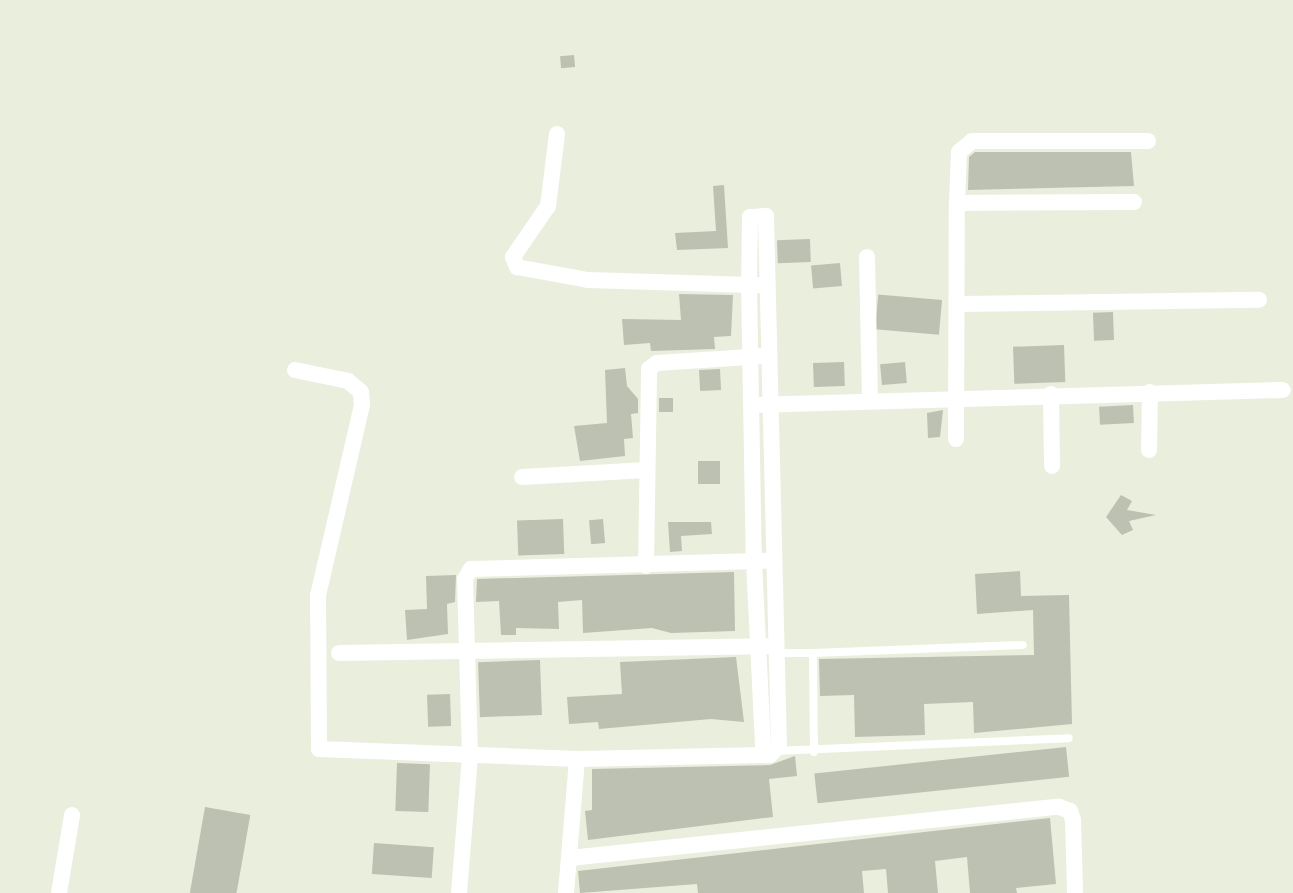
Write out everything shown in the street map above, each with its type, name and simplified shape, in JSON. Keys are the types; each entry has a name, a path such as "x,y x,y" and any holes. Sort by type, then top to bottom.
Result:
{"street":[{"path":"557,134 548,206 542,222 513,257 517,267 558,276 768,286"},
{"path":"956,439 959,304 957,160 966,142 1148,141"},
{"path":"957,203 1134,202"},
{"path":"761,356 749,285 750,217 764,215 768,286 761,356 754,561 772,648"},
{"path":"867,257 870,401"},
{"path":"959,304 1259,300"},
{"path":"646,566 647,470 652,364 761,356"},
{"path":"295,370 348,381 361,392 362,405 318,596 315,742 327,751 577,759 774,751 773,561 760,405"},
{"path":"760,405 957,395 1283,390"},
{"path":"1149,450 1150,392"},
{"path":"1051,394 1052,466"},
{"path":"522,477 647,470"},
{"path":"459,893 470,757 469,651 465,579 471,569 773,561"},
{"path":"339,653 772,648"},
{"path":"566,893 577,759"},
{"path":"570,858 1059,807 1070,811 1073,820 1075,893"},
{"path":"59,893 72,815"}],"lane":[{"path":"772,648 813,653 1023,645"},
{"path":"813,653 814,752"},
{"path":"774,751 814,752 1069,738"}],"building":[{"path":"574,55 575,67 561,68 560,56"},
{"path":"975,152 1131,152 1134,186 968,190 969,157"},
{"path":"724,185 728,248 677,250 675,233 716,231 713,186"},
{"path":"810,239 811,262 778,263 777,240"},
{"path":"840,263 842,286 813,288 811,266"},
{"path":"679,294 733,295 731,336 714,337 715,349 651,351 650,343 624,345 622,319 681,320"},
{"path":"878,294 942,300 939,335 875,329"},
{"path":"1113,312 1114,340 1094,341 1093,313"},
{"path":"1064,345 1065,382 1014,384 1013,347"},
{"path":"844,362 845,386 814,387 813,363"},
{"path":"905,362 907,383 882,385 880,364"},
{"path":"625,368 627,386 638,399 638,413 631,414 633,438 624,439 625,456 580,461 574,426 607,423 605,370"},
{"path":"720,369 721,390 700,391 699,370"},
{"path":"659,398 673,398 673,412 659,412"},
{"path":"1133,405 1134,423 1100,425 1099,407"},
{"path":"943,410 940,437 928,438 927,413"},
{"path":"698,461 720,461 720,484 698,484"},
{"path":"1121,495 1132,501 1127,510 1156,515 1129,521 1133,530 1122,535 1106,517"},
{"path":"563,519 564,554 518,556 517,521"},
{"path":"603,519 605,543 591,544 589,520"},
{"path":"668,522 711,522 712,534 681,536 682,551 670,552"},
{"path":"1020,571 1021,596 1069,595 1072,724 974,733 973,702 924,704 925,735 855,737 854,695 820,696 819,659 1034,655 1033,610 977,614 975,574"},
{"path":"734,572 735,631 671,633 652,628 583,633 582,600 558,602 559,629 516,628 516,635 501,635 499,601 476,602 477,579"},
{"path":"456,575 455,602 447,604 448,634 407,640 405,610 427,609 426,576"},
{"path":"736,657 744,722 711,719 599,729 598,722 569,724 567,697 622,694 620,662"},
{"path":"540,660 542,715 480,717 478,662"},
{"path":"450,694 451,726 428,727 427,695"},
{"path":"1066,747 1069,777 818,803 814,773"},
{"path":"795,756 797,776 769,779 773,817 588,840 585,811 592,810 592,769 770,765"},
{"path":"397,763 430,764 428,812 395,811"},
{"path":"205,807 250,815 237,893 190,893"},
{"path":"1050,818 1056,884 1016,888 1017,893 970,893 967,857 935,861 938,893 888,893 886,869 862,871 864,893 698,893 697,884 580,893 578,871"},
{"path":"374,843 434,847 432,878 372,874"}]}
